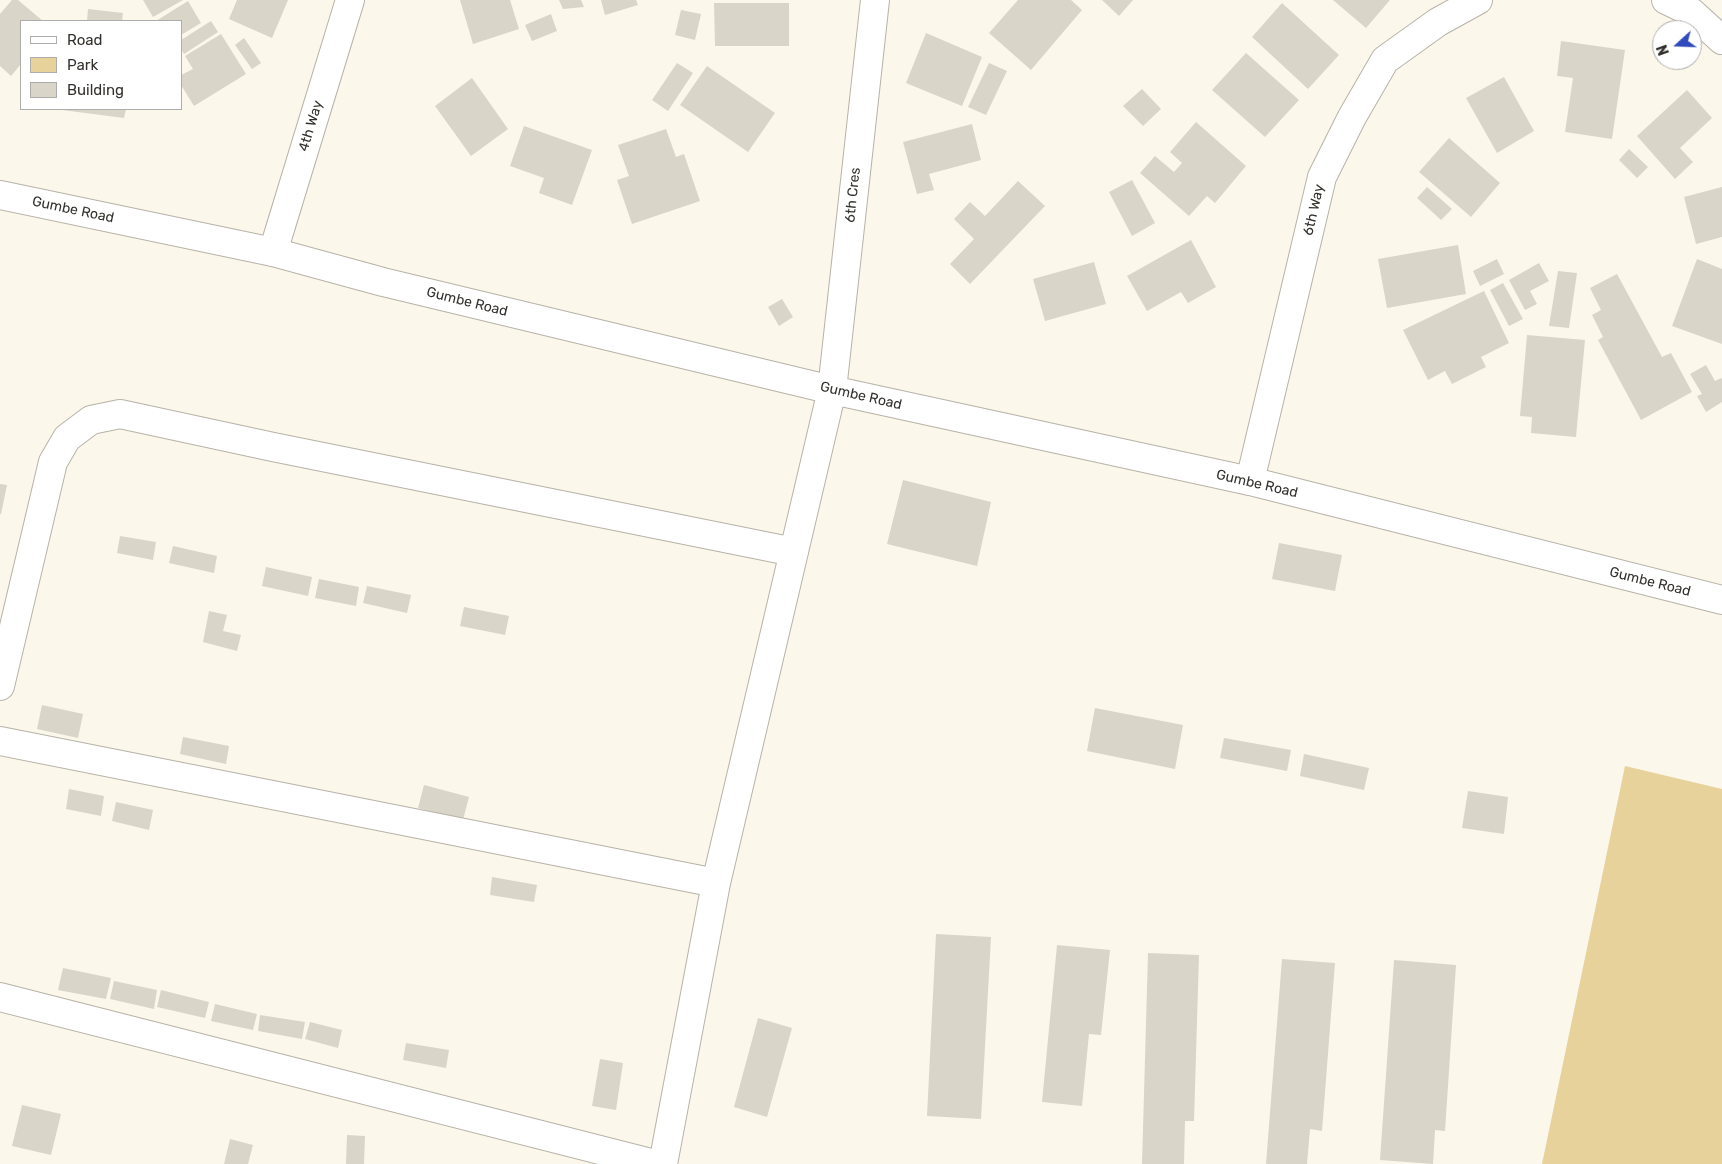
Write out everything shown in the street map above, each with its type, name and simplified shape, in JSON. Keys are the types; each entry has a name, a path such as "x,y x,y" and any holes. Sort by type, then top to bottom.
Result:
{"street":[{"name":"4th Way","path":"273,252 350,0"},
{"name":"6th Cres","path":"663,1164 716,882 832,390 874,0"},
{"name":"6th Way","path":"1250,481 1322,177 1352,117 1385,60 1438,22 1478,0"},
{"path":"1666,0 1691,12 1722,40"},
{"name":"Gumbe Road","path":"0,195 273,252 393,284 832,390 1250,481 1722,600"},
{"path":"0,686 53,462 67,438 91,420 120,414 283,449 794,552"},
{"path":"0,742 716,882"},
{"path":"0,997 655,1164"}],"green space":[{"path":"1625,766 1722,789 1722,1164 1542,1164"}],"building":[{"path":"12,0 18,0 42,20 20,20 20,65 11,76 0,66 0,14"},
{"path":"143,0 183,0 153,17"},
{"path":"237,0 288,0 272,38 229,19"},
{"path":"460,0 510,0 519,29 473,44"},
{"path":"559,0 581,0 584,7 563,9"},
{"path":"601,0 636,0 638,5 605,15"},
{"path":"1018,0 1071,0 1082,10 1031,70 989,33"},
{"path":"1102,0 1133,0 1119,16"},
{"path":"1333,0 1390,0 1366,28"},
{"path":"188,1 201,23 182,34 182,20 158,20"},
{"path":"714,3 789,3 789,46 715,46"},
{"path":"1282,3 1339,55 1308,89 1252,37"},
{"path":"88,9 123,13 122,20 87,20"},
{"path":"681,10 701,14 695,40 675,35"},
{"path":"551,14 557,31 532,41 525,25"},
{"path":"211,21 218,32 184,54 182,51 182,39"},
{"path":"926,33 982,57 962,106 906,83"},
{"path":"221,34 246,74 194,106 182,87 182,74 193,69 185,56"},
{"path":"244,38 261,63 252,69 235,45"},
{"path":"1561,41 1625,50 1612,139 1565,132 1573,78 1557,76"},
{"path":"1246,53 1299,100 1265,137 1212,90"},
{"path":"677,63 693,73 668,111 652,100"},
{"path":"989,63 1007,71 986,115 968,107"},
{"path":"707,66 775,113 748,152 680,105"},
{"path":"1504,77 1534,131 1497,153 1466,98"},
{"path":"472,78 508,129 471,156 435,106"},
{"path":"1142,89 1161,109 1143,126 1123,106"},
{"path":"1687,90 1712,118 1680,148 1693,162 1675,179 1637,136"},
{"path":"62,110 126,110 124,118"},
{"path":"1196,122 1246,166 1215,203 1207,196 1189,216 1140,173 1155,156 1174,172 1182,163 1170,152"},
{"path":"972,124 981,160 929,174 934,190 917,194 903,142"},
{"path":"524,126 592,150 572,205 539,193 544,178 510,166"},
{"path":"666,129 676,157 684,154 700,201 632,224 617,180 629,176 618,145"},
{"path":"1449,138 1500,183 1471,217 1419,172"},
{"path":"1629,149 1648,167 1637,178 1619,160"},
{"path":"1132,180 1155,223 1132,236 1109,192"},
{"path":"1018,181 1045,206 970,284 950,264 974,239 954,219 970,202 985,216"},
{"path":"1427,187 1452,209 1441,220 1417,198"},
{"path":"1722,187 1722,237 1696,244 1684,197"},
{"path":"1191,240 1216,287 1188,303 1181,292 1147,311 1127,276"},
{"path":"1458,245 1466,294 1387,308 1378,259"},
{"path":"1497,259 1504,274 1480,286 1473,271"},
{"path":"1697,259 1722,269 1722,344 1672,326"},
{"path":"1094,262 1106,304 1045,321 1033,279"},
{"path":"1539,263 1549,281 1530,291 1537,304 1525,310 1509,280"},
{"path":"1558,271 1577,273 1569,328 1549,326"},
{"path":"1617,274 1662,357 1671,353 1692,392 1641,420 1598,340 1603,337 1592,315 1601,310 1590,288"},
{"path":"1503,283 1523,319 1509,326 1490,290"},
{"path":"1484,291 1509,343 1481,357 1486,367 1452,384 1445,371 1428,380 1403,330"},
{"path":"782,299 793,317 779,326 768,307"},
{"path":"1527,335 1585,340 1576,437 1531,433 1532,417 1520,416"},
{"path":"1706,365 1715,381 1722,379 1722,402 1706,412 1697,396 1702,394 1690,374"},
{"path":"903,480 991,502 977,566 887,544"},
{"path":"0,484 7,485 1,514 0,514"},
{"path":"120,536 156,542 153,560 117,553"},
{"path":"1279,543 1342,555 1335,591 1272,579"},
{"path":"173,546 217,556 214,573 169,563"},
{"path":"266,567 312,577 308,596 262,586"},
{"path":"319,579 359,587 356,606 315,598"},
{"path":"367,586 411,595 407,613 363,603"},
{"path":"464,607 509,616 505,635 460,626"},
{"path":"209,611 227,615 223,631 241,635 237,651 203,642"},
{"path":"42,705 83,714 78,738 37,729"},
{"path":"1095,708 1183,725 1175,769 1087,751"},
{"path":"183,737 229,746 226,764 180,754"},
{"path":"1224,738 1291,750 1287,771 1220,758"},
{"path":"1304,754 1369,768 1364,790 1300,776"},
{"path":"424,785 469,797 463,820 418,808"},
{"path":"69,789 104,796 101,816 66,809"},
{"path":"1468,791 1508,797 1504,834 1462,828"},
{"path":"116,802 153,810 149,830 112,821"},
{"path":"492,877 537,885 534,902 490,895"},
{"path":"936,934 991,937 981,1119 927,1116"},
{"path":"1057,945 1110,950 1101,1035 1089,1034 1082,1106 1042,1102"},
{"path":"1148,953 1199,955 1194,1121 1185,1121 1184,1164 1142,1164"},
{"path":"1282,959 1335,963 1322,1131 1310,1129 1307,1164 1266,1164"},
{"path":"1394,960 1456,965 1445,1131 1435,1130 1433,1164 1380,1160"},
{"path":"63,968 111,978 106,999 58,990"},
{"path":"114,981 157,990 154,1009 110,999"},
{"path":"161,990 209,1002 205,1018 157,1007"},
{"path":"215,1004 257,1014 253,1030 211,1021"},
{"path":"260,1015 305,1022 302,1039 258,1031"},
{"path":"758,1018 792,1028 767,1117 734,1107"},
{"path":"310,1022 342,1030 338,1048 305,1039"},
{"path":"406,1043 449,1050 446,1068 403,1060"},
{"path":"600,1059 623,1063 616,1110 592,1106"},
{"path":"22,1105 61,1114 51,1155 12,1146"},
{"path":"347,1135 365,1136 364,1164 346,1164"},
{"path":"230,1139 253,1145 248,1164 224,1164"}]}
